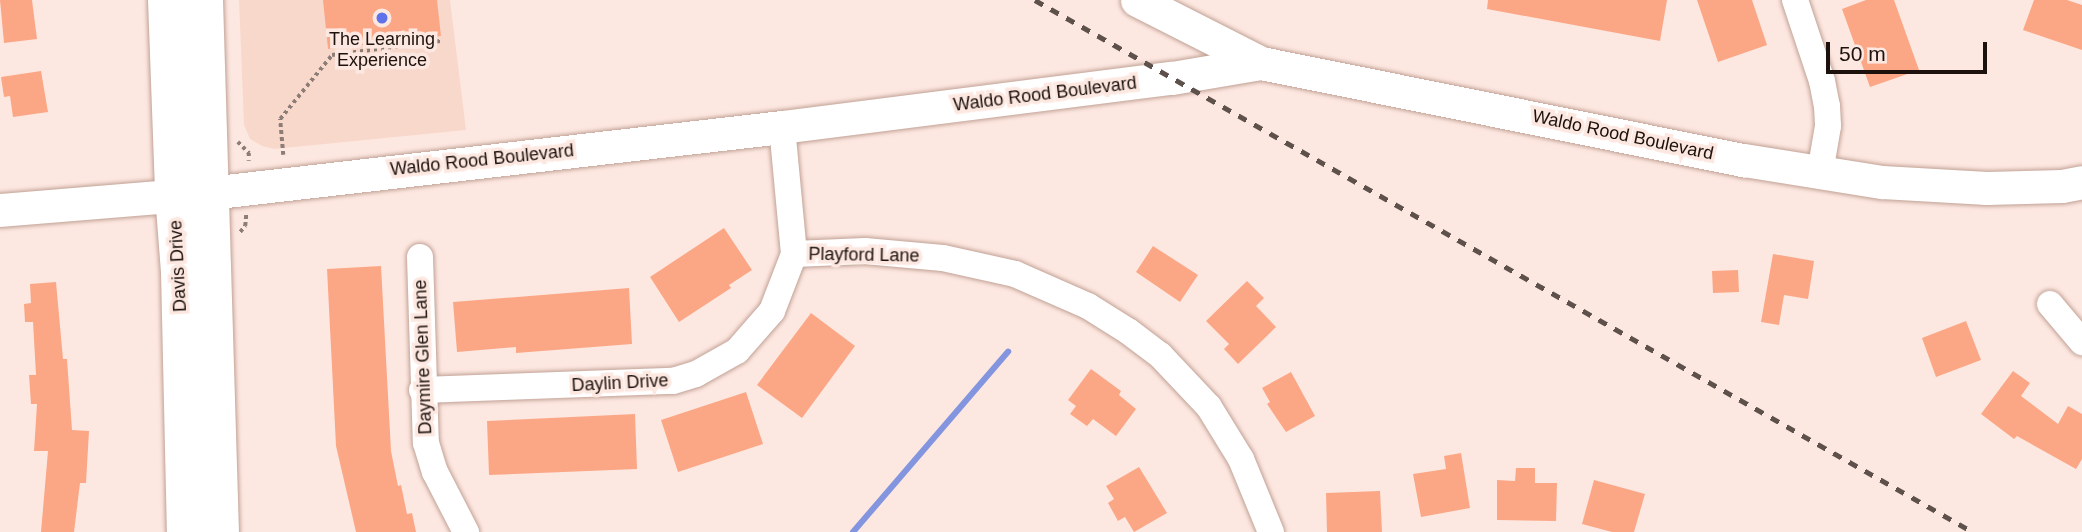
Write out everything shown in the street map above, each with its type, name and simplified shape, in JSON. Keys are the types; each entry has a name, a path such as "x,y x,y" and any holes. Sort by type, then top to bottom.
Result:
{"main road":[{"name":"Davis Drive","path":"167,0 192,194 220,532"},
{"name":"Davis Drive","path":"186,532 180,272 192,194 204,0"}],"street":[{"path":"1137,0 1261,63"},
{"path":"1795,0 1822,80 1827,106 1828,126 1820,173"},
{"name":"Waldo Rood Boulevard","path":"0,210 66,207 192,194 782,127 1172,78 1261,63 1820,173 1882,182 1987,188 2062,186 2082,182"},
{"name":"Daylin Drive","path":"422,390 648,384 696,374 737,351 772,311 794,254 782,127"},
{"name":"Playford Lane","path":"794,254 864,251 943,258 1015,274 1088,306 1160,355 1209,407 1237,450 1271,532"},
{"name":"Daymire Glen Lane","path":"420,257 422,390 430,458 466,532"},
{"path":"2050,304 2082,342"}],"path":[{"path":"283,155 280,119 332,55 440,41"}],"shaded area":[{"path":"239,0 450,0 466,130 274,149 262,146 250,139 244,125"}],"building":[{"path":"0,0 32,0 37,39 4,43"},
{"name":"The Learning Experience","path":"323,0 437,0 441,36 328,49"},
{"path":"1488,0 1667,0 1660,41 1487,9"},
{"path":"1697,0 1752,0 1767,45 1718,62"},
{"path":"1866,0 1894,0 1919,70 1870,87 1842,9"},
{"path":"2034,0 2067,0 2082,5 2082,50 2023,30"},
{"path":"41,71 48,112 13,117 10,96 4,97 1,77"},
{"path":"724,228 752,270 729,285 731,288 679,322 650,277"},
{"path":"1153,246 1198,275 1180,302 1136,272"},
{"path":"1773,254 1814,261 1808,299 1784,295 1779,325 1761,322"},
{"path":"381,266 391,451 398,486 401,485 407,514 412,513 416,532 356,532 336,446 327,269"},
{"path":"1738,270 1739,292 1713,293 1712,271"},
{"path":"1247,281 1264,298 1256,306 1276,327 1238,364 1224,349 1229,344 1206,321"},
{"path":"56,282 63,359 67,359 72,430 89,431 86,483 80,483 74,532 41,532 48,451 34,451 37,404 31,404 29,375 36,375 33,322 25,322 24,304 31,303 30,284"},
{"path":"629,288 632,344 516,353 516,347 457,352 453,302"},
{"path":"811,313 855,346 802,418 757,385"},
{"path":"1966,321 1981,360 1936,377 1922,338"},
{"path":"1091,369 1121,391 1119,395 1136,409 1116,436 1093,419 1087,426 1070,414 1076,406 1068,400"},
{"path":"2013,371 2030,383 2021,396 2058,424 2068,406 2082,414 2082,459 2076,469 2017,436 2014,439 1981,414"},
{"path":"1291,372 1315,416 1286,432 1267,404 1270,402 1262,388"},
{"path":"746,392 763,444 678,472 661,420"},
{"path":"635,414 637,469 489,475 487,421"},
{"path":"1461,453 1470,508 1421,517 1413,474 1446,469 1444,456"},
{"path":"1139,467 1167,513 1134,532 1125,517 1118,521 1108,503 1114,499 1106,486"},
{"path":"1516,468 1535,468 1535,483 1557,483 1556,521 1497,520 1497,480 1515,481"},
{"path":"1594,480 1645,494 1634,532 1612,532 1582,524"},
{"path":"1380,491 1382,532 1327,532 1326,493"}],"waterway":[{"path":"853,532 1008,352"}],"railway":[{"path":"1035,0 1973,532"}],"place":[{"name":"The Learning Experience","path":"382,18"}]}
